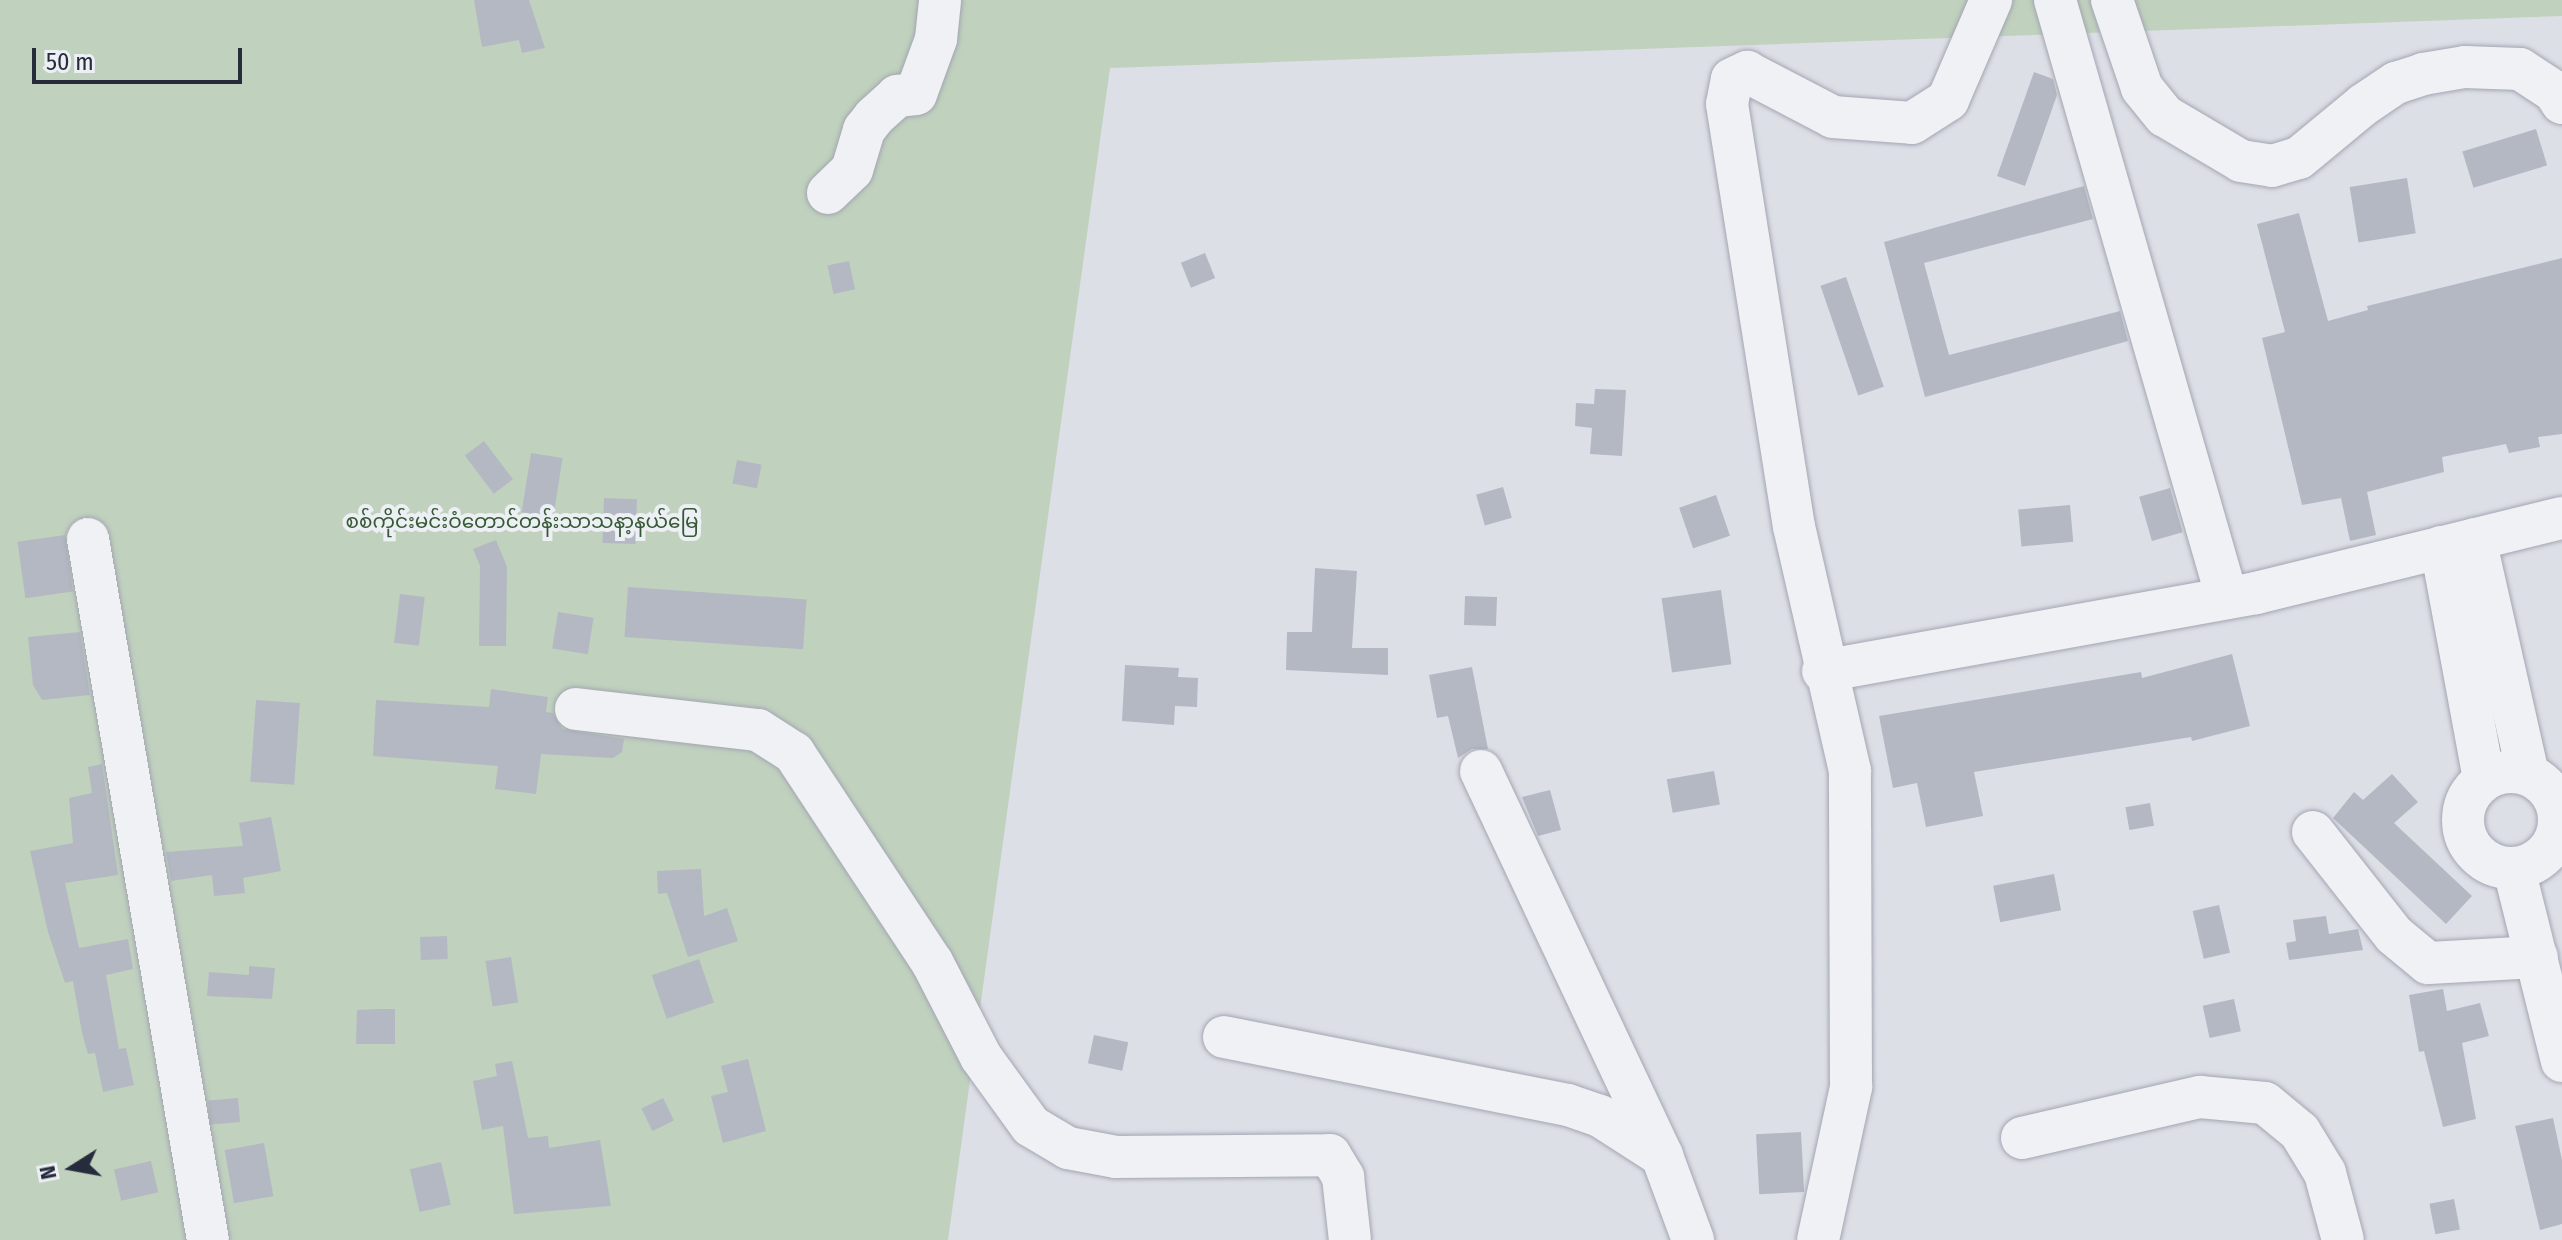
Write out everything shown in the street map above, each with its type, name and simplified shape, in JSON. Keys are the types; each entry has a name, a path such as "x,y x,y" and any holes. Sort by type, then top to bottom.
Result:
{"street":[{"path":"828,193 852,170 864,130 874,117 897,96 916,94 936,39 940,0"},
{"path":"1818,1240 1845,1131 1853,1048 1850,771 1823,671 1794,527 1727,104 1732,79 1747,72 1833,117 1912,123 1948,100 1991,0"},
{"path":"2055,0 2227,598"},
{"path":"2112,0 2142,88 2165,116 2241,161 2272,166 2299,158 2374,98 2423,74 2465,67 2520,69 2555,92 2562,103"},
{"path":"1823,671 2227,598 2562,518"},
{"path":"88,539 208,1240"},
{"path":"2458,543 2528,774"},
{"path":"2458,543 2484,779"},
{"path":"576,709 758,730 794,753 932,962 981,1057 1031,1126 1068,1148 1099,1155 1330,1155 1343,1177 1350,1240"},
{"path":"1481,771 1662,1156 1693,1240"},
{"path":"2506,771 2528,774 2546,787 2557,806 2559,827 2551,847 2535,862 2514,869 2493,865 2476,854 2465,835 2462,814 2469,794 2484,779 2506,771"},
{"path":"2313,832 2394,935 2428,963 2548,978"},
{"path":"2514,869 2548,978 2562,1061"},
{"path":"1224,1037 1568,1105 1600,1116 1662,1156"},
{"path":"2022,1138 2200,1097 2265,1103 2300,1132 2325,1173 2343,1240"}],"green space":[{"name":"စစ်ကိုင်းမင်းဝံတောင်တန်းသာသနာ့နယ်မြေ","path":"0,0 2562,0 2562,16 1110,68 948,1240 0,1240"}],"building":[{"path":"474,0 529,0 545,48 522,53 519,40 482,47"},
{"path":"2034,72 2053,79 2057,95 2025,186 1997,176"},
{"path":"2536,129 2547,165 2473,188 2462,152"},
{"path":"2407,178 2416,233 2358,242 2350,187"},
{"path":"2084,186 2093,219 1924,263 1949,355 2120,311 2128,341 1925,397 1884,242"},
{"path":"2299,213 2328,321 2368,310 2367,306 2562,258 2562,434 2538,437 2540,447 2509,453 2506,444 2442,457 2444,472 2367,492 2376,535 2350,541 2341,498 2302,505 2262,338 2285,332 2257,224"},
{"path":"1205,253 1215,278 1191,288 1181,263"},
{"path":"849,261 855,289 834,294 827,266"},
{"path":"1846,277 1884,387 1858,395 1820,286"},
{"path":"1595,389 1626,390 1622,456 1590,454 1592,428 1575,426 1576,403 1594,404"},
{"path":"484,441 513,479 494,494 465,455"},
{"path":"531,453 563,458 553,517 522,512"},
{"path":"737,460 762,465 757,488 732,484"},
{"path":"1503,487 1512,518 1485,525 1476,495"},
{"path":"2170,488 2183,532 2152,541 2139,497"},
{"path":"1716,495 1730,536 1693,548 1679,508"},
{"path":"604,498 637,499 635,544 602,543"},
{"path":"2070,505 2073,542 2021,546 2018,510"},
{"path":"65,535 73,591 25,598 17,542"},
{"path":"496,540 507,567 506,646 479,646 480,566 473,549"},
{"path":"1315,568 1357,571 1352,648 1388,648 1388,675 1286,670 1287,632 1312,632"},
{"path":"628,587 807,599 803,649 625,637"},
{"path":"1721,590 1731,664 1672,673 1662,598"},
{"path":"400,594 425,597 419,646 394,643"},
{"path":"1465,596 1497,597 1496,626 1464,625"},
{"path":"558,612 594,618 588,654 552,649"},
{"path":"80,632 90,695 42,700 33,685 28,637"},
{"path":"2232,654 2250,726 2192,741 2191,737 1974,772 1983,816 1926,827 1917,783 1893,788 1879,716 2141,672 2142,678"},
{"path":"1125,665 1179,668 1178,677 1198,678 1197,707 1175,706 1174,725 1122,721"},
{"path":"1472,667 1488,749 1472,749 1458,758 1448,716 1437,718 1429,675"},
{"path":"491,689 548,697 546,712 553,713 562,729 624,739 622,752 613,758 541,754 536,794 495,789 498,766 373,756 376,700 489,707"},
{"path":"256,700 300,703 294,785 250,782"},
{"path":"102,764 118,875 65,883 79,948 128,939 133,969 106,975 119,1049 126,1048 134,1085 103,1092 95,1053 88,1054 82,1033 73,981 65,983 48,932 30,851 73,843 69,798 92,793 88,767"},
{"path":"1714,771 1720,804 1673,813 1667,779"},
{"path":"2392,774 2418,802 2394,823 2472,896 2446,924 2333,818 2354,792 2363,800"},
{"path":"1550,790 1561,830 1538,836 1522,797"},
{"path":"2150,803 2154,826 2129,830 2125,807"},
{"path":"271,817 281,871 243,878 245,893 214,896 212,875 171,881 166,852 243,846 239,823"},
{"path":"701,869 704,916 727,908 738,941 688,957 667,893 658,894 657,871"},
{"path":"2054,874 2061,910 2000,922 1993,886"},
{"path":"2219,905 2230,953 2204,959 2193,911"},
{"path":"2326,916 2329,934 2358,929 2363,950 2289,960 2286,943 2296,941 2293,920"},
{"path":"447,936 448,959 421,960 420,937"},
{"path":"511,957 518,1002 493,1007 485,961"},
{"path":"699,959 714,1002 667,1019 652,975"},
{"path":"249,966 275,968 272,999 207,996 209,972 249,975"},
{"path":"2443,989 2447,1011 2480,1003 2489,1036 2462,1043 2476,1119 2443,1127 2424,1051 2419,1052 2409,995"},
{"path":"2234,999 2241,1031 2210,1038 2203,1006"},
{"path":"395,1009 395,1044 356,1044 357,1010"},
{"path":"1094,1035 1128,1042 1122,1071 1088,1063"},
{"path":"748,1059 766,1131 723,1143 711,1096 728,1092 721,1066"},
{"path":"512,1061 528,1138 548,1136 549,1148 600,1140 611,1206 514,1214 503,1126 482,1130 473,1081 497,1076 495,1064"},
{"path":"238,1098 240,1122 210,1125 208,1101"},
{"path":"663,1098 674,1120 652,1131 641,1109"},
{"path":"2553,1118 2562,1160 2562,1224 2540,1230 2515,1126"},
{"path":"1801,1132 1804,1192 1759,1194 1756,1134"},
{"path":"264,1143 273,1196 234,1203 225,1150"},
{"path":"151,1161 158,1192 121,1201 114,1170"},
{"path":"441,1162 451,1205 420,1212 410,1169"},
{"path":"2454,1199 2460,1229 2435,1234 2429,1204"}]}
